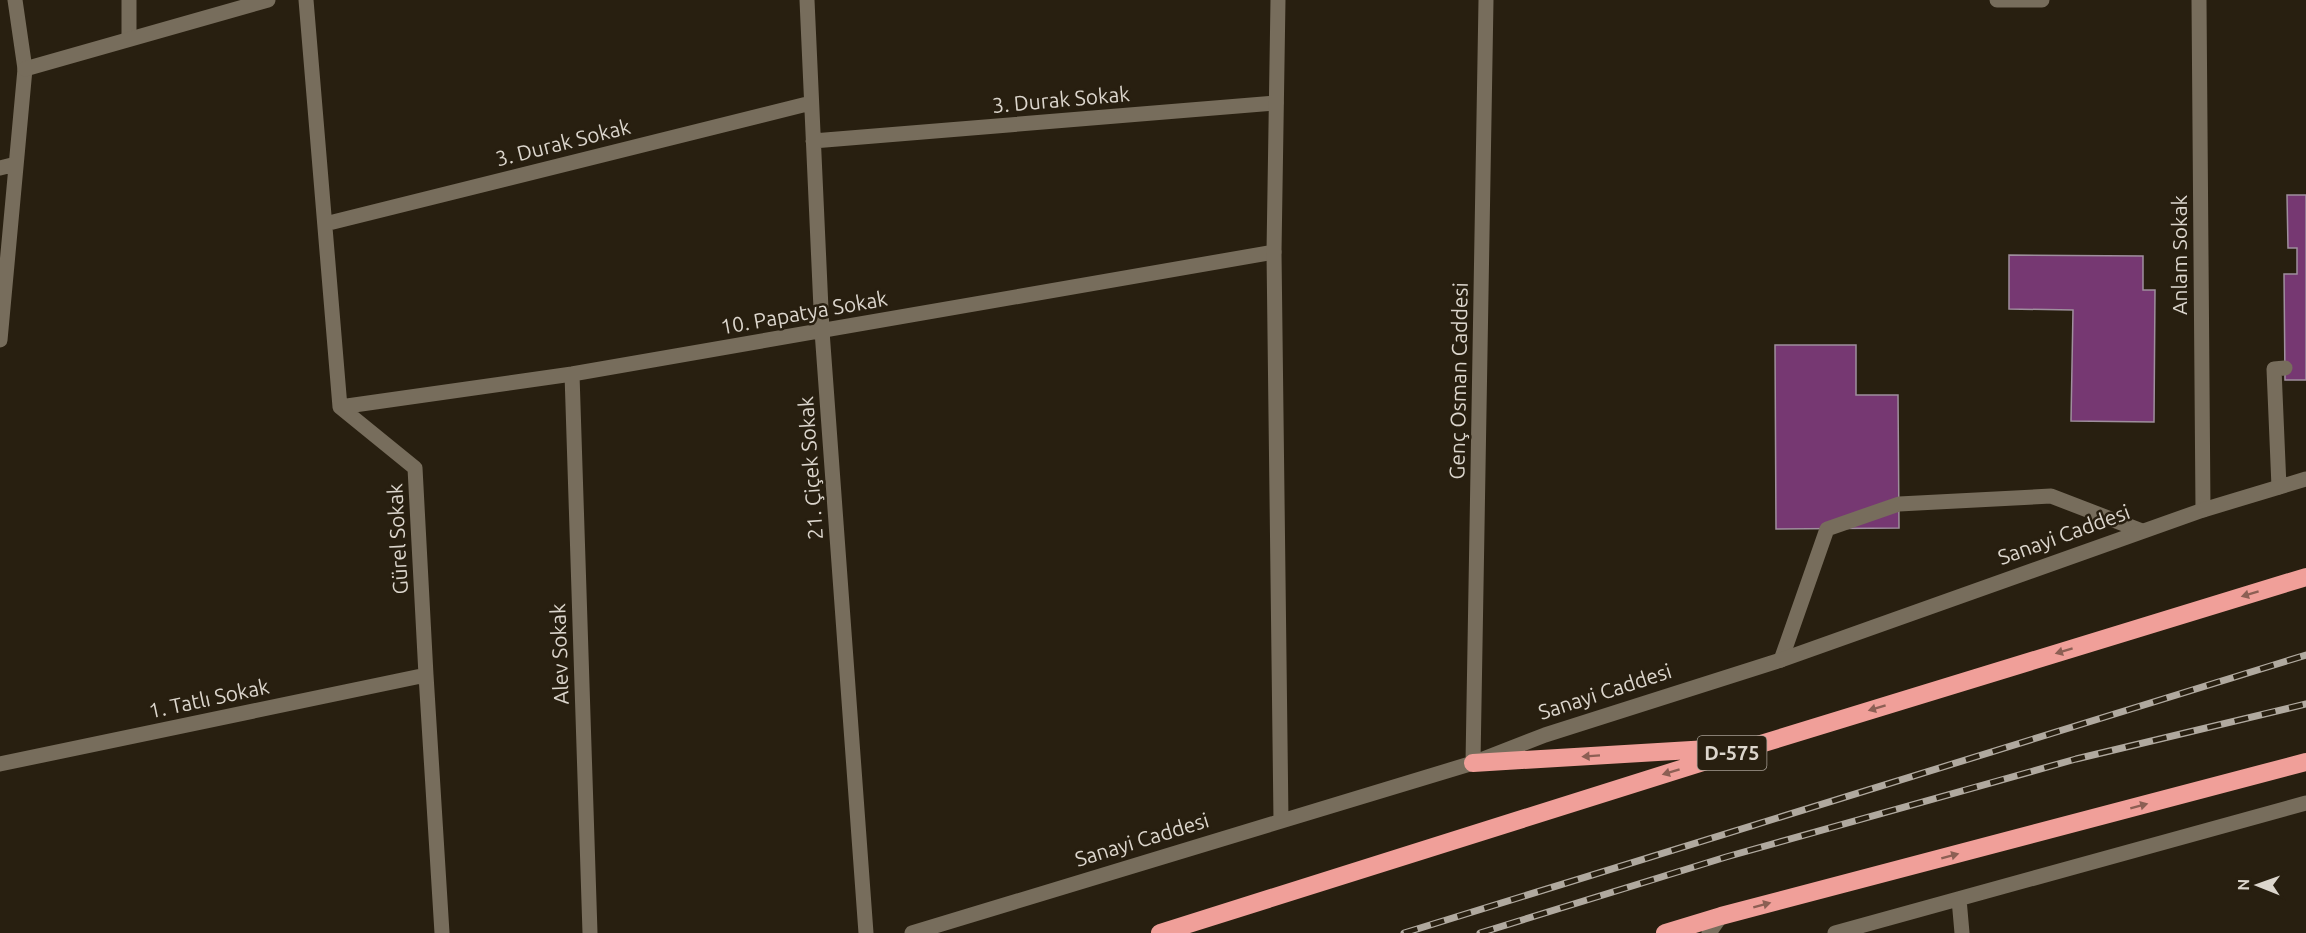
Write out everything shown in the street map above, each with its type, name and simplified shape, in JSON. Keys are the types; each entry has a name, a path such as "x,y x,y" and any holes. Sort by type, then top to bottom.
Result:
{"highway":[{"name":"D-575","path":"1160,933 1754,746 2306,577"},
{"path":"1473,763 1754,746"},
{"path":"1665,933 1721,916 2306,762"}],"street":[{"path":"0,340 25,69 15,0"},
{"path":"129,0 129,38"},
{"path":"25,69 268,0"},
{"path":"306,0 340,407"},
{"name":"21. Çiçek Sokak","path":"807,0 822,331 866,933"},
{"path":"1278,0 1274,252 1281,821"},
{"name":"Genç Osman Caddesi","path":"1473,763 1486,0"},
{"path":"1997,1 2042,0"},
{"name":"Anlam Sokak","path":"2199,0 2203,510"},
{"name":"3. Durak Sokak","path":"325,224 811,103"},
{"name":"3. Durak Sokak","path":"813,141 1276,103"},
{"path":"0,168 16,164"},
{"name":"10. Papatya Sokak","path":"340,407 572,375 1274,252"},
{"path":"2279,487 2274,369 2285,368"},
{"name":"Alev Sokak","path":"572,375 590,933"},
{"name":"Gürel Sokak","path":"340,407 415,468 442,933"},
{"name":"Sanayi Caddesi","path":"912,933 1473,763 1545,735 1781,660 2203,510 2306,479"},
{"path":"1781,660 1827,529 1899,504 2051,496 2142,531"},
{"name":"1. Tatlı Sokak","path":"0,764 426,675"},
{"path":"1834,933 2306,803"},
{"path":"1959,899 1962,933"},
{"path":"1708,933 1721,916"}],"building":[{"path":"2287,195 2306,195 2306,380 2285,380 2284,274 2297,274 2297,248 2288,248"},
{"path":"2009,255 2143,256 2143,290 2155,290 2154,422 2071,421 2073,310 2009,309"},
{"path":"1775,345 1856,345 1856,395 1898,395 1899,528 1776,529"}],"railway":[{"path":"1404,933 2306,655"},
{"path":"1480,933 1726,857 2076,759 2306,704"}]}
